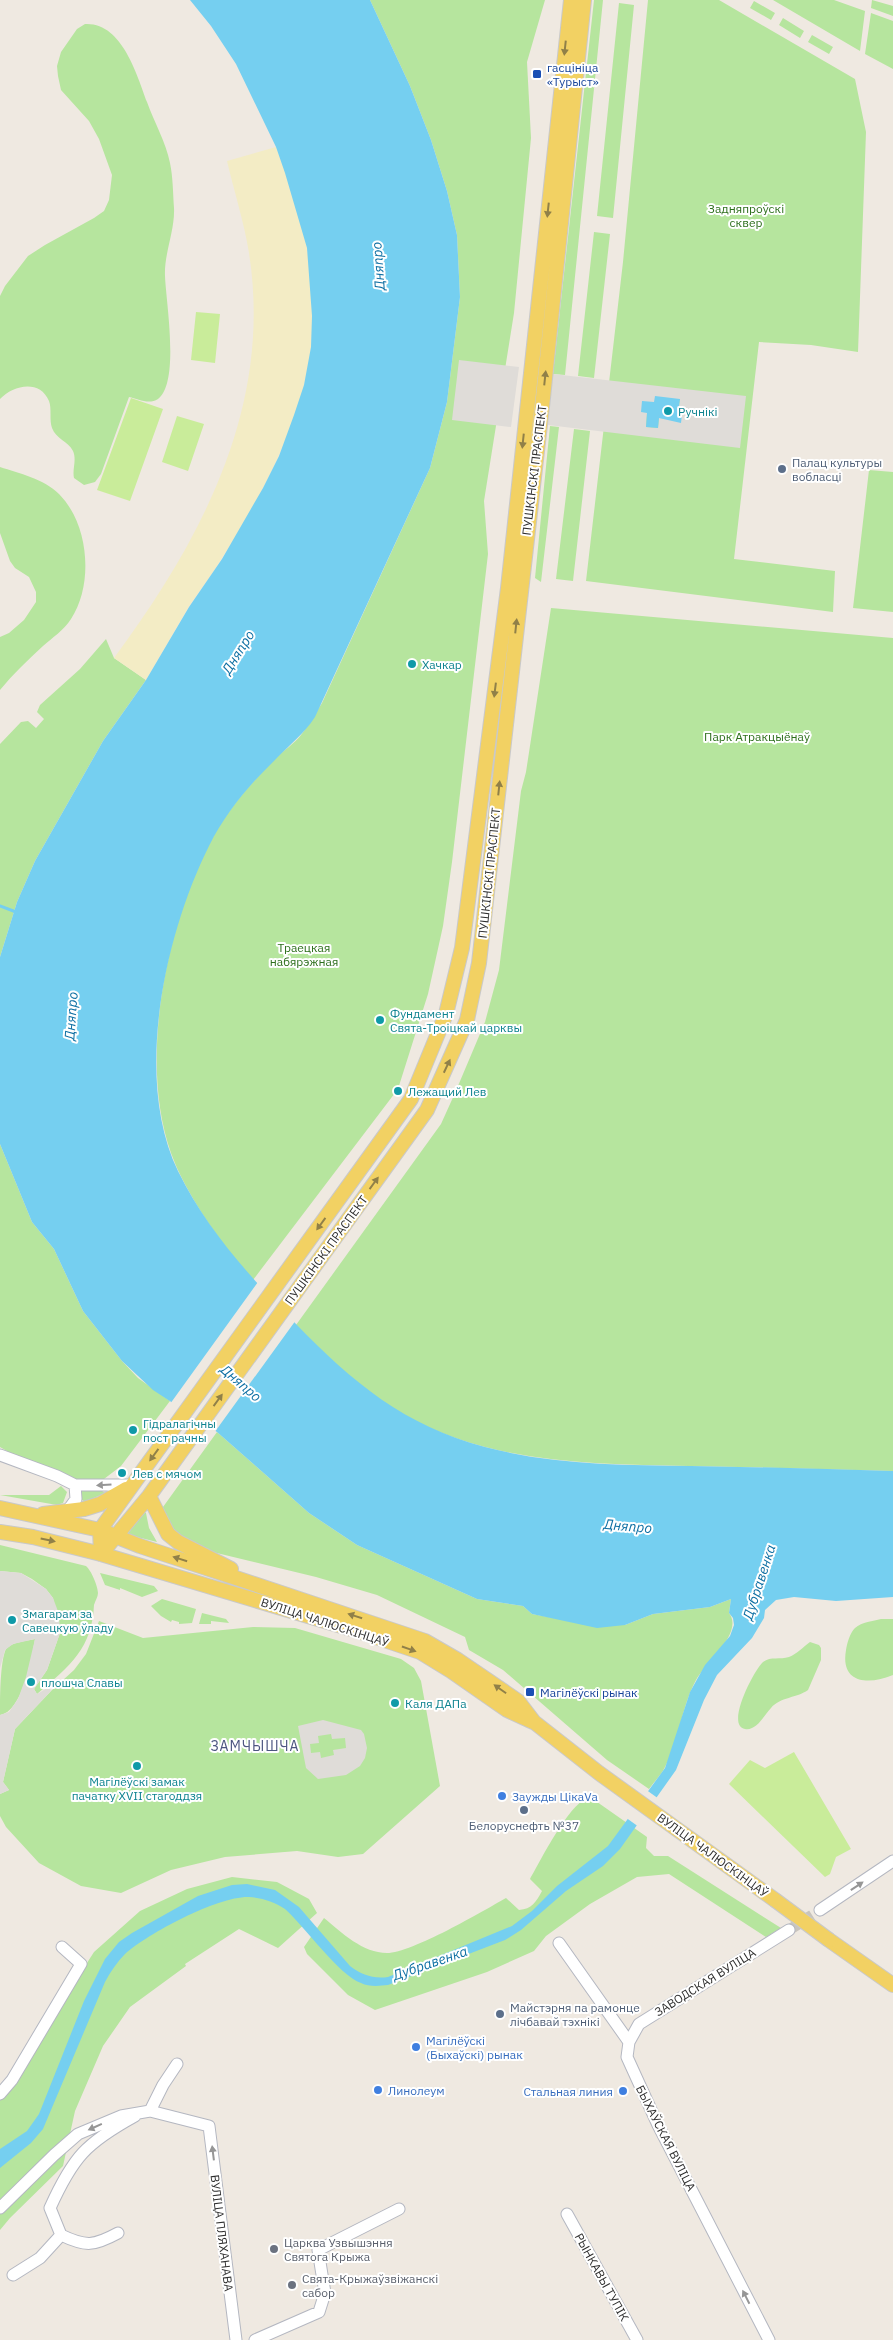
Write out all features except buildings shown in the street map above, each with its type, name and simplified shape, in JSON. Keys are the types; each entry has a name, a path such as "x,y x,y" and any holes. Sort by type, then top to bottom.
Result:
{"main road":[{"name":"ПУШКІНСКІ ПРАСПЕКТ","path":"100,1530 411,1099 446,1014 462,948 508,588 571,0"},
{"name":"ПУШКІНСКІ ПРАСПЕКТ","path":"101,1554 148,1496 427,1110 467,1020 479,963 543,398 584,0"},
{"name":"ПУШКІНСКІ ПРАСПЕКТ","path":"37,1514 84,1509 100,1504 133,1485"},
{"path":"148,1496 160,1522 168,1534 178,1542 293,1596"},
{"path":"0,1508 37,1514"},
{"name":"ВУЛІЦА ЧАЛЮСКІНЦАЎ","path":"37,1514 100,1530 140,1546 425,1641 458,1660 518,1701 534,1722"},
{"path":"100,1530 101,1554"},
{"name":"ВУЛІЦА ЧАЛЮСКІНЦАЎ","path":"0,1532 33,1537 101,1554 346,1627 420,1652 507,1710 534,1722 599,1773 828,1940 893,1985"}],"street":[{"path":"0,1455 57,1476 75,1485 133,1485"},
{"path":"68,1510 76,1499 75,1485"},
{"path":"820,1910 893,1861"},
{"name":"ЗАВОДСКАЯ ВУЛІЦА","path":"629,2042 639,2024 789,1930"},
{"name":"БЫХАЎСКАЯ ВУЛІЦА","path":"560,1943 629,2042 627,2057 658,2125 768,2340"},
{"path":"0,2094 12,2080 81,1964 62,1947"},
{"path":"118,2233 99,2243 80,2244 61,2235 50,2208 66,2174 83,2151 112,2129 147,2111 177,2064"},
{"path":"0,2208 78,2134 121,2116 147,2111"},
{"name":"ВУЛІЦА ПЛЯХАНАВА","path":"147,2111 209,2126 236,2340"},
{"path":"255,2340 319,2312 325,2293 318,2250 399,2209"},
{"name":"РЫНКАВЫ ТУПІК","path":"567,2214 637,2340"},
{"path":"13,2275 40,2258 61,2235"}],"green space":[{"name":"Траецкая набярэжная","path":"370,0 545,0 527,62 531,138 514,313 484,501 488,554 452,862 443,926 428,994 398,1089 253,1280 206,1220 186,1186 171,1153 161,1115 157,1074 158,1031 163,987 172,943 200,862 218,828 231,809 260,774 298,738 322,703 430,468 447,402 460,297 457,235 447,191 431,140 410,86"},
{"path":"594,0 603,0 565,375 553,374"},
{"name":"Задняпроўскі сквер","path":"648,0 719,0 855,79 866,132 858,352 811,345 759,342 734,559 835,571 833,612 586,581 623,262"},
{"path":"773,0 834,0 865,11 860,51"},
{"path":"872,0 893,6 893,16 871,8"},
{"path":"754,1 775,13 771,20 750,8"},
{"path":"619,3 634,5 613,218 597,216"},
{"path":"871,13 893,21 893,69 865,54"},
{"path":"783,18 804,31 800,38 779,25"},
{"path":"85,24 98,26 109,32 126,52 133,65 168,155 172,174 174,217 165,267 170,359 169,376 165,390 158,399 151,402 129,397 101,474 95,482 84,485 74,478 75,458 73,451 56,435 52,428 50,404 45,394 39,389 26,386 12,390 0,399 0,296 5,286 28,256 94,218 104,211 109,200 112,175 99,139 89,121 61,90 58,76 57,66 61,52 77,29"},
{"path":"812,35 833,47 829,54 808,42"},
{"path":"594,232 610,234 594,378 578,376"},
{"path":"196,312 220,314 215,363 191,360"},
{"path":"131,398 163,409 130,501 97,490"},
{"path":"177,416 204,424 188,471 162,462"},
{"path":"550,426 559,427 541,582 535,578"},
{"path":"574,429 590,431 573,581 556,579"},
{"path":"0,467 39,480 59,494 77,521 85,555 85,572 83,589 71,619 0,690 0,637 9,633 24,620 36,602 36,592 29,577 15,568 10,561 0,533"},
{"path":"869,470 893,472 893,612 853,608"},
{"name":"Парк Атракцыёнаў","path":"551,608 893,638 893,1471 580,1462 508,1452 473,1444 439,1432 406,1416 376,1397 348,1375 296,1325 441,1124 485,1022 499,970 521,791 526,772"},
{"path":"106,639 114,658 146,680 103,741 35,861 17,902 0,957 0,744 21,722 28,721 36,728 44,719 37,712 40,705 80,669"},
{"path":"0,1144 32,1222 54,1249 83,1311 122,1361 138,1378 170,1401 121,1466 104,1479 83,1483 24,1461 0,1447"},
{"path":"217,1432 309,1513 357,1545 477,1599 523,1606 532,1614 559,1619 625,1625 653,1614 710,1607 731,1599 729,1613 732,1629 722,1647 701,1673 691,1690 674,1746 662,1773 649,1789 607,1760 503,1670 469,1650 465,1637 377,1595 316,1577 196,1548 177,1539 162,1513 163,1507"},
{"path":"61,1486 67,1492 63,1503 57,1505 0,1495 49,1495"},
{"path":"82,1489 105,1493 85,1502 81,1499"},
{"path":"143,1513 146,1513 149,1528 157,1542 129,1535 127,1531"},
{"path":"0,1545 86,1566 92,1574 98,1590 89,1633 78,1655 37,1694 34,1689 47,1670 60,1633 53,1598 46,1589 21,1573 0,1571"},
{"path":"100,1573 154,1586 158,1591 142,1597 120,1588 120,1590 105,1585"},
{"path":"162,1599 196,1609 192,1623 179,1624 179,1622 172,1620 171,1622 161,1616 151,1606"},
{"path":"202,1613 226,1619 229,1623 211,1621 211,1624 199,1624"},
{"path":"881,1619 893,1619 893,1675 875,1680 858,1679 847,1670 845,1661 849,1638 853,1630 858,1626"},
{"path":"99,1621 143,1638 253,1627 295,1628 401,1659 414,1668 421,1681 440,1786 363,1854 338,1857 297,1851 225,1857 171,1870 121,1893 81,1886 39,1863 6,1827 0,1816 0,1794 9,1790 3,1782 15,1729 74,1670 86,1654"},
{"path":"35,1639 25,1683 20,1695 8,1712 0,1715 1,1671 6,1649 15,1643"},
{"path":"810,1642 819,1645 821,1648 821,1660 808,1690 775,1704 753,1728 745,1729 740,1726 738,1718 743,1697 763,1662 769,1659 789,1657"},
{"path":"794,1752 851,1849 836,1857 830,1874 825,1877 729,1784 750,1760 765,1768"},
{"path":"590,1797 647,1837 646,1848 654,1856 668,1856 781,1928 766,1937 669,1874 637,1877 590,1904 546,1936 534,1951 487,1972 375,2010 348,1995 307,1954 304,1947 324,1918 361,1946 370,1950 387,1953 398,1951 430,1939 506,1898 519,1910 530,1906 536,1902 542,1891 530,1879 565,1820 582,1801"},
{"path":"232,1877 277,1882 309,1899 317,1913 278,1948 239,1929 185,1964 186,1966 130,2007 103,2046 75,2111 63,2166 0,2230 0,2099 94,1952 140,1911 187,1889"}],"sand":[{"path":"276,147 298,210 309,260 312,322 307,374 290,429 265,484 236,535 188,608 146,680 114,658 176,566 202,518 224,468 240,417 250,364 254,309 249,253 227,161"}],"shaded area":[{"path":"459,360 519,367 511,427 452,420"},
{"path":"553,374 746,396 740,448 548,425","holes":["680,399 679,406 671,419 659,418 658,428 646,427 647,413 654,402"]},
{"name":"плошча Славы","path":"0,1571 21,1573 46,1589 53,1598 59,1614 60,1633 47,1670 34,1689 37,1694 49,1687 51,1691 15,1729 3,1782 9,1790 0,1794 0,1715 9,1712 18,1699 26,1677 35,1639 13,1644 5,1650 0,1668"},
{"path":"323,1720 361,1730 364,1734 367,1748 365,1758 360,1766 346,1775 318,1779 306,1768 298,1726","holes":["331,1734 332,1739 345,1738 346,1748 333,1750 334,1755 321,1758 320,1752 311,1753 310,1744 319,1743 318,1736"]}],"water":[{"path":"190,0 370,0 410,86 431,140 447,191 457,235 460,297 447,402 430,468 315,717 301,734 246,790 222,823 193,881 179,921 168,963 160,1007 156,1051 158,1093 165,1134 178,1171 202,1213 231,1252 263,1289 317,1345 359,1383 382,1399 405,1414 456,1438 511,1453 588,1463 893,1471 893,1597 836,1601 794,1597 776,1600 765,1610 764,1618 752,1638 717,1675 704,1700 676,1770 620,1849 603,1866 566,1891 521,1930 505,1940 388,1985 374,1986 352,1979 285,1909 259,1898 236,1898 202,1909 150,1936 125,1954 105,1982 43,2129 31,2143 0,2168 0,2149 27,2131 39,2114 84,2001 105,1959 119,1942 198,1896 232,1885 247,1884 275,1890 299,1907 350,1966 363,1974 373,1977 388,1977 512,1926 532,1911 557,1886 608,1846 665,1768 690,1692 705,1665 730,1636 734,1625 733,1618 729,1613 731,1599 710,1607 653,1614 625,1625 597,1628 532,1614 523,1606 477,1599 357,1545 309,1513 217,1432 153,1390 122,1361 83,1311 54,1249 32,1222 0,1144 0,957 17,902 35,861 103,741 146,680 189,607 222,559 263,488 279,456 294,415 304,385 311,347 312,316 307,248 276,147 236,64 211,26"},
{"path":"655,396 680,399 679,406 683,406 681,423 659,418 658,428 646,427 647,413 641,412 642,401 654,402"}],"pier":[{"path":"258,1282 296,1320 214,1433 170,1404"},
{"path":"645,1789 659,1799 639,1827 625,1817"}],"waterway":[{"path":"0,906 16,912"}],"tunnel":[{"path":"789,1930 820,1910"}],"place":[{"name":"гасцініца «Турыст»","path":"537,74"},
{"name":"Ручнікі","path":"668,411"},
{"name":"Палац культуры вобласці","path":"782,469"},
{"name":"Хачкар","path":"412,664"},
{"name":"Фундамент Свята-Троіцкай царквы","path":"380,1020"},
{"name":"Лежащий Лев","path":"398,1091"},
{"name":"Гідралагічны пост рачны","path":"133,1430"},
{"name":"Лев с мячом","path":"122,1473"},
{"name":"Змагарам за Савецкую ўладу","path":"12,1620"},
{"name":"плошча Славы","path":"31,1682"},
{"name":"Магілёўскі рынак","path":"530,1692"},
{"name":"Каля ДАПа","path":"395,1703"},
{"name":"Магілёўскі замак пачатку XVII стагоддзя","path":"137,1766"},
{"name":"Заужды ЦікаVа","path":"502,1796"},
{"name":"Белоруснефть №37","path":"524,1810"},
{"name":"Майстэрня па рамонце лічбавай тэхнікі","path":"500,2014"},
{"name":"Магілёўскі (Быхаўскі) рынак","path":"416,2047"},
{"name":"Линолеум","path":"378,2090"},
{"name":"Стальная линия","path":"623,2091"},
{"name":"Царква Узвышэння Святога Крыжа","path":"274,2249"},
{"name":"Свята-Крыжаўзвіжанскі сабор","path":"292,2285"}],"district":[{"name":"ЗАМЧЫШЧА","path":"255,1746"}],"water label":[{"name":"Дняпро","path":"378,266"},
{"name":"Дняпро","path":"238,652"},
{"name":"Дняпро","path":"71,1016"},
{"name":"Дняпро","path":"241,1383"},
{"name":"Дняпро","path":"628,1526"},
{"name":"Дубравенка","path":"759,1582"},
{"name":"Дубравенка","path":"430,1963"}]}
